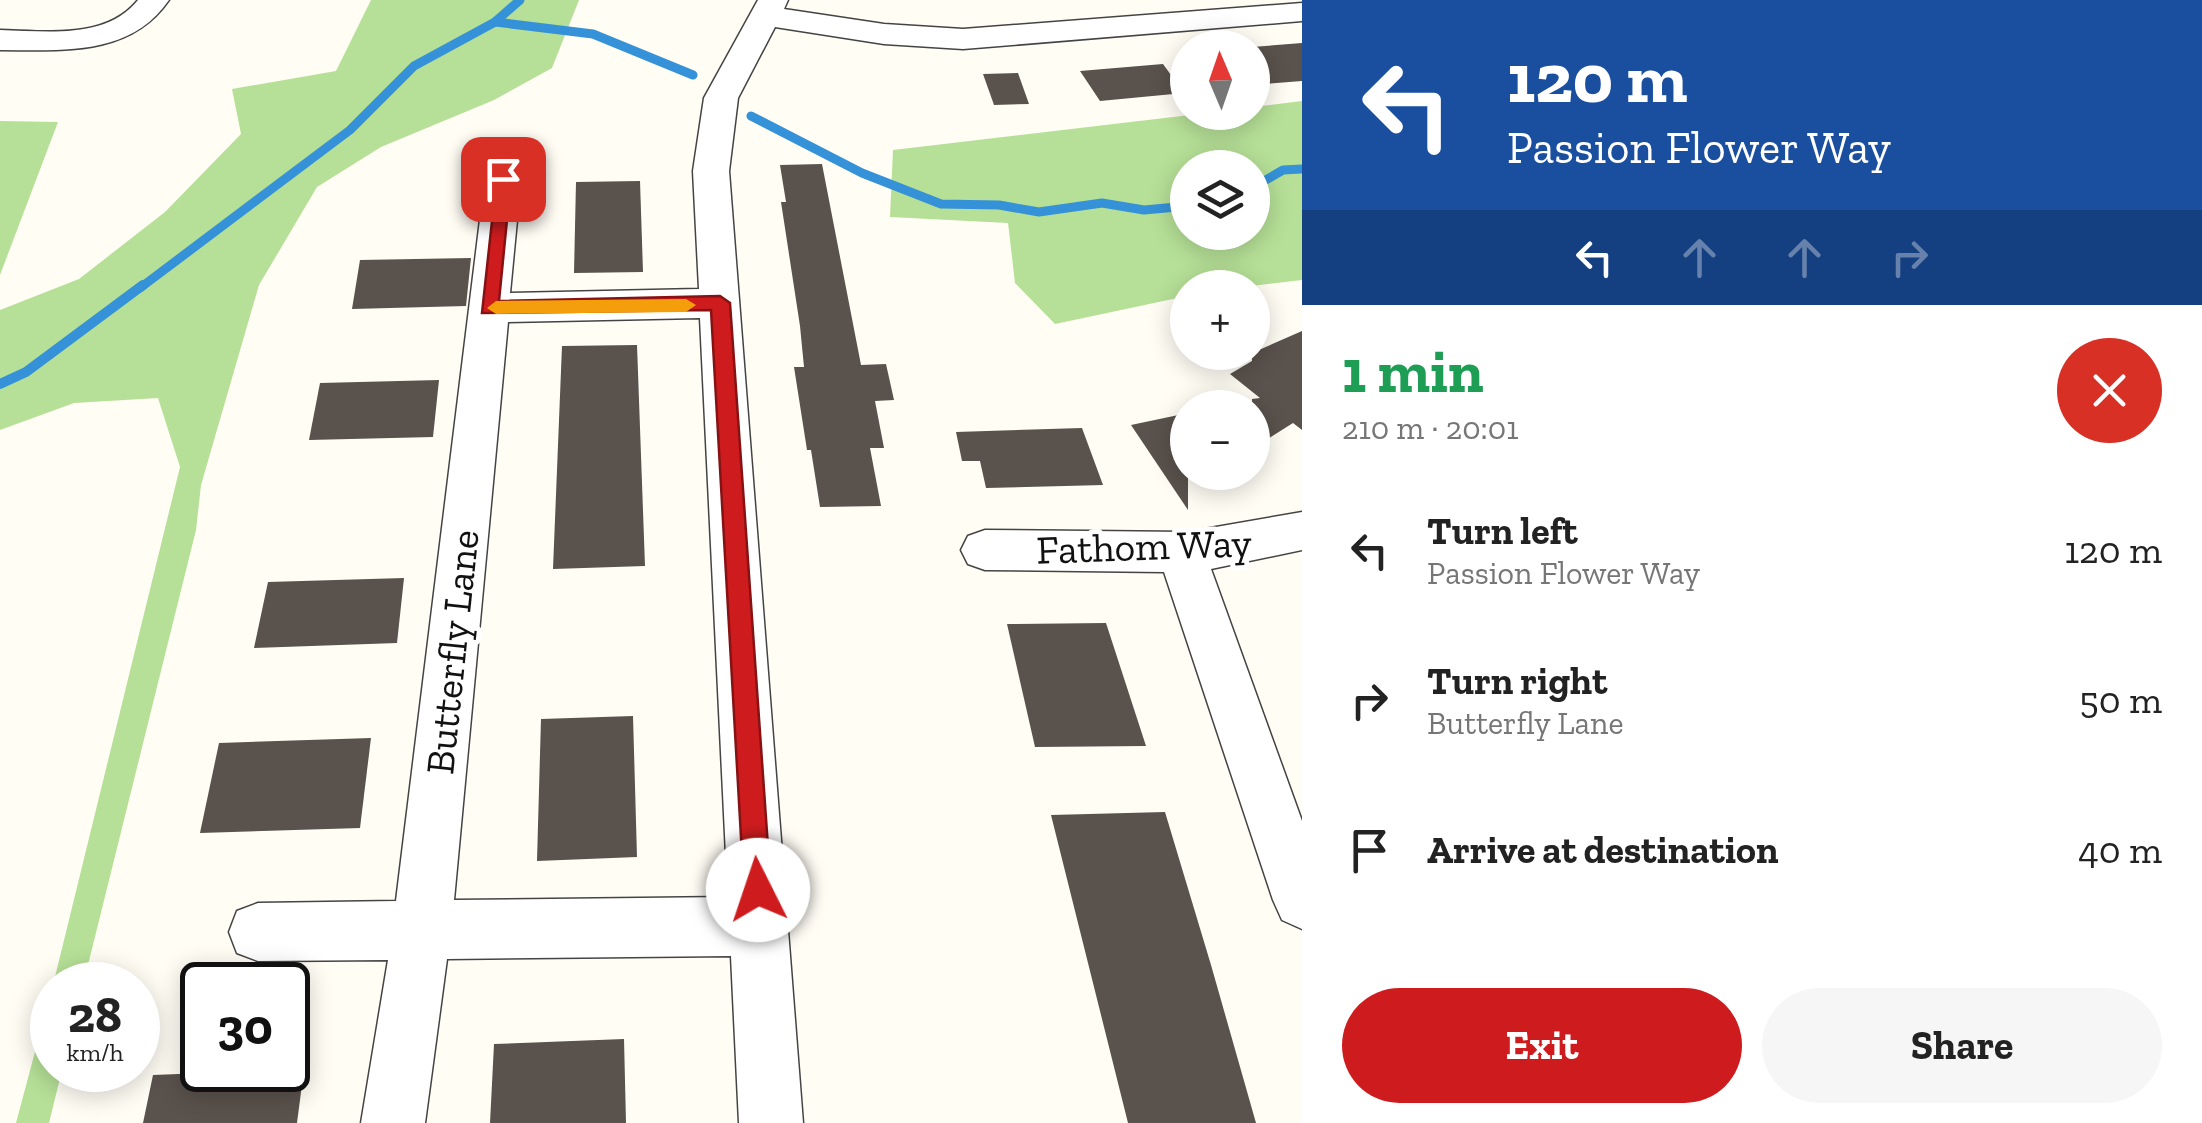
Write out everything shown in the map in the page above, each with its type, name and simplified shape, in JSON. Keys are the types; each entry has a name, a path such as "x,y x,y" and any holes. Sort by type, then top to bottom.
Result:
{"street":[{"path":"0,40 101,36 140,19 154,0"},
{"path":"771,1123 712,171 721,98 769,8 884,34 963,39 1009,38 1204,8 1302,12"},
{"name":"Butterfly Lane","path":"393,1123 422,930 503,179"},
{"path":"489,308 720,303"},
{"name":"Fathom Way","path":"985,550 1180,550 1272,541 1302,531"},
{"path":"1180,550 1302,900"},
{"path":"258,932 760,926"}],"green space":[{"path":"371,0 579,0 552,68 494,100 381,147 317,187 259,285 201,485 196,530 89,962 59,962 180,467 158,398 74,403 0,430 0,310 79,279 165,212 241,134 232,89 336,71"},
{"path":"1302,101 1302,280 1270,284 1270,270 1170,270 1170,300 1055,324 1015,283 1008,223 890,217 893,150 1170,117 1170,130 1270,130 1270,105"},
{"path":"0,121 58,122 0,275"},
{"path":"30,1070 30,1092 57,1092 49,1123 16,1123"}],"building":[{"path":"1302,43 1302,81 1270,84 1270,46"},
{"path":"1163,64 1170,74 1170,94 1100,101 1080,71"},
{"path":"1018,73 1029,104 994,105 983,74"},
{"path":"822,164 861,365 886,364 894,400 875,401 884,448 870,448 881,506 820,507 811,450 807,450 794,367 804,367 781,202 786,202 780,165"},
{"path":"640,181 643,272 574,273 576,182"},
{"path":"471,258 466,306 352,309 360,260"},
{"path":"1302,331 1302,430 1293,423 1270,438 1270,390 1250,390 1230,374 1237,370 1270,370 1270,345"},
{"path":"637,345 645,566 553,569 562,346"},
{"path":"439,380 433,437 309,440 320,383"},
{"path":"1170,417 1170,483 1131,425"},
{"path":"1082,428 1103,485 986,488 980,461 962,461 956,432"},
{"path":"1175,490 1188,490 1188,510"},
{"path":"404,578 397,643 254,648 268,582"},
{"path":"1106,623 1146,746 1035,747 1007,624"},
{"path":"633,716 637,857 537,861 541,719"},
{"path":"371,738 360,828 200,833 219,743"},
{"path":"1165,812 1256,1123 1128,1123 1051,815"},
{"path":"624,1039 626,1123 490,1123 494,1044"},
{"path":"180,1074 180,1092 301,1092 297,1123 143,1123 149,1092 160,1092 160,1075"}],"waterway":[{"path":"495,22 520,0"},
{"path":"140,288 350,130 414,66 495,22"},
{"path":"495,22 593,34 693,75"},
{"path":"751,116 862,173 941,204 999,205 1039,212 1102,203 1144,210 1170,208"},
{"path":"1270,178 1283,170 1302,169"},
{"path":"0,384 26,372 143,285"}],"slow traffic":[{"path":"496,308 686,305"}],"route":[{"path":"503,179 489,308 720,303 758,890"}]}
